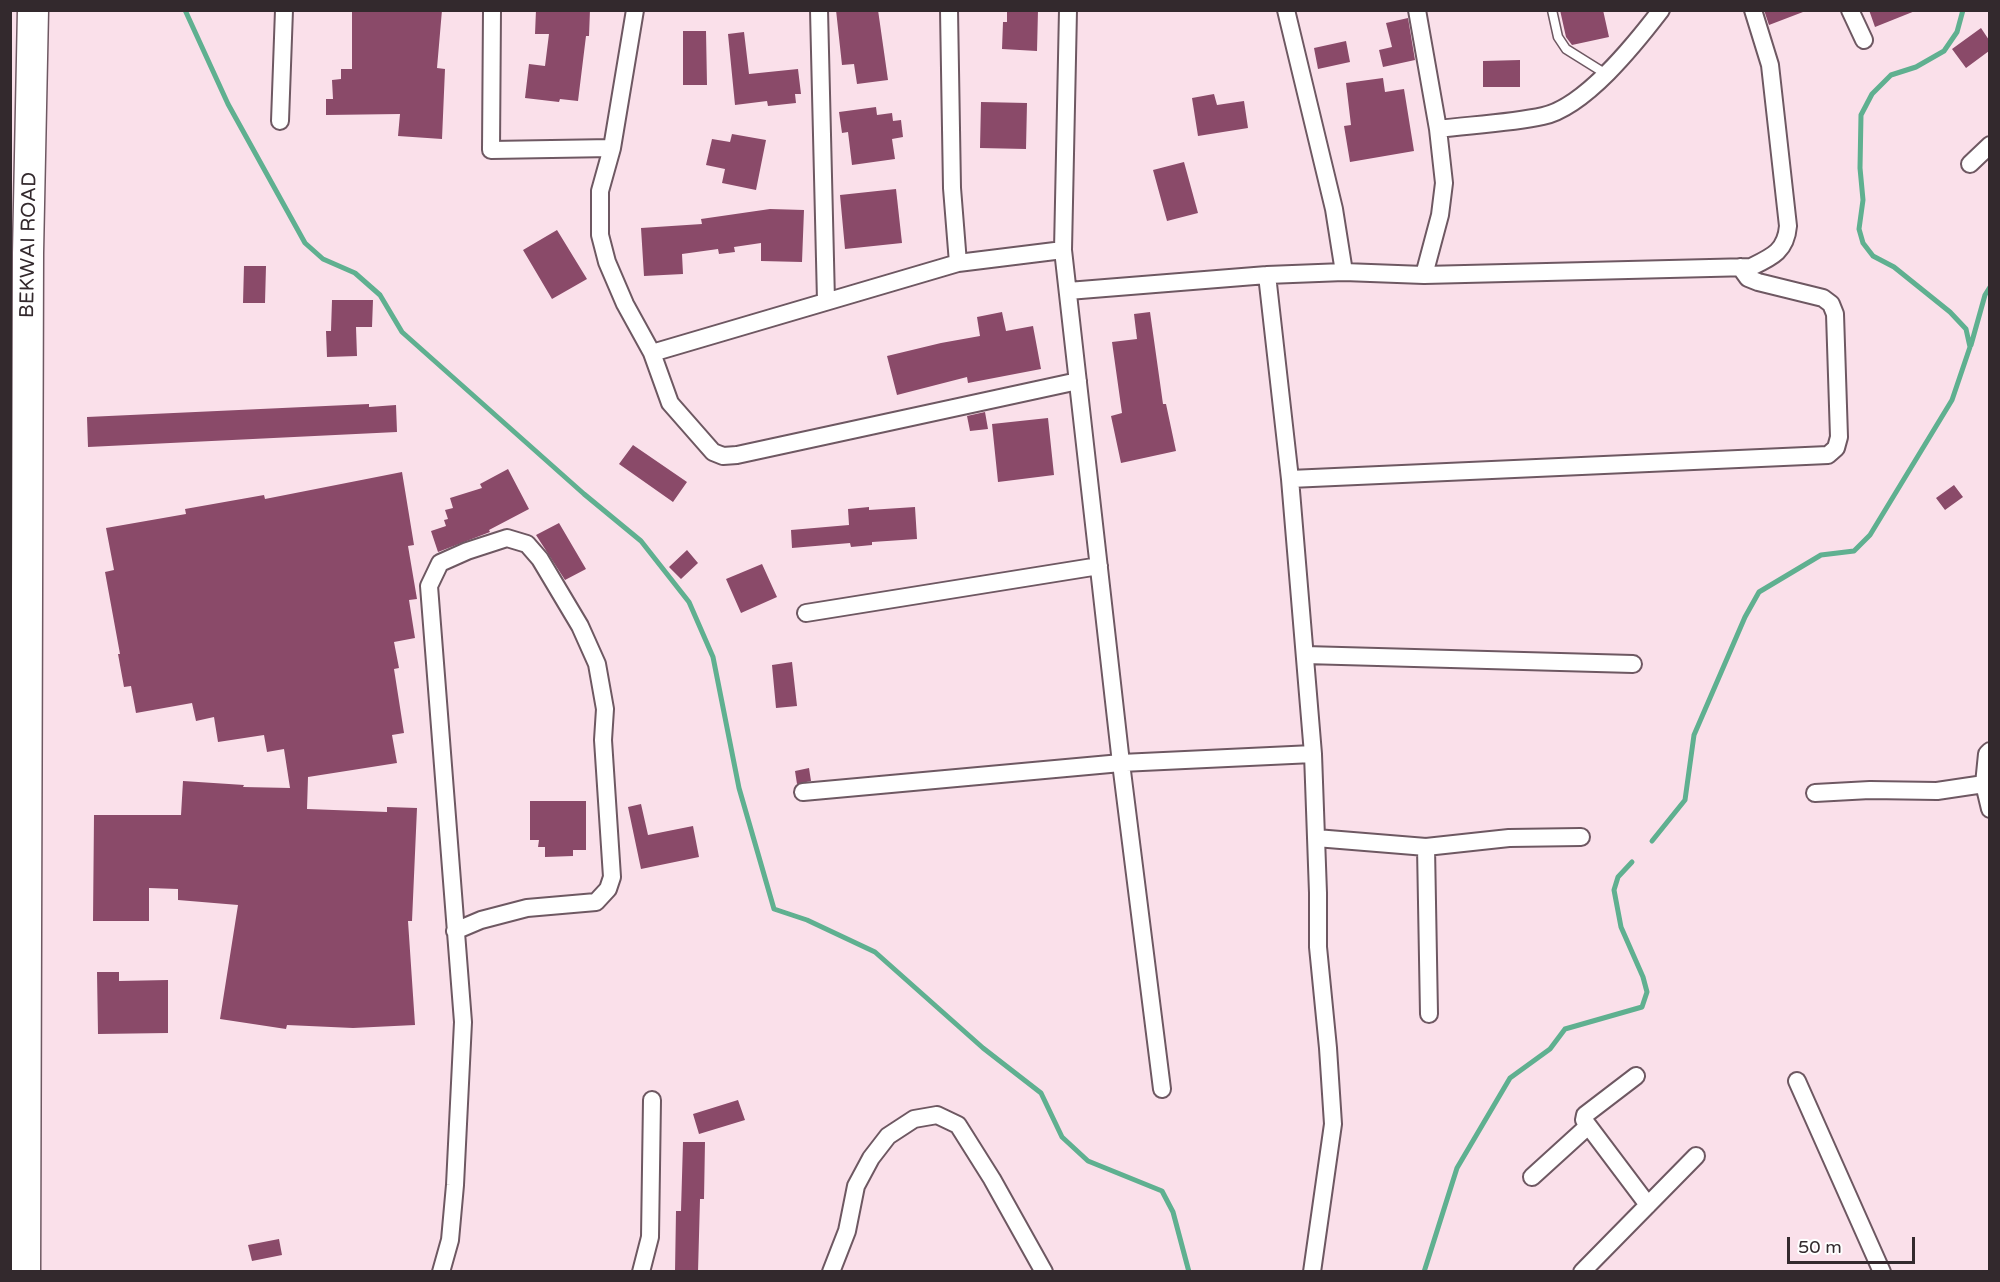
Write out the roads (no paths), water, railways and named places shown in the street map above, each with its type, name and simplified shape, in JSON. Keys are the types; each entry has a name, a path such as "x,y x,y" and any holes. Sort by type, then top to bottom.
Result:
{"highway":[{"name":"BEKWAI ROAD","path":"25,1272 28,265 33,10"}],"street":[{"path":"280,121 284,10"},
{"path":"492,10 490,150 612,148"},
{"path":"635,10 612,148 600,191 600,235 607,262 625,304 652,353 670,403 713,452 723,456 748,453 1078,381"},
{"path":"819,10 826,301"},
{"path":"949,10 952,188 958,263"},
{"path":"1068,10 1063,250 1121,763 1162,1089"},
{"path":"1286,10 1334,208 1344,272"},
{"path":"1417,10 1438,129 1444,183 1440,215 1424,275"},
{"path":"1438,129 1544,116 1567,105 1606,74 1646,19 1661,10"},
{"path":"1068,291 1267,275 1344,272 1424,275 1751,267 1780,250 1787,239 1788,226 1770,65 1753,10"},
{"path":"1850,10 1864,40"},
{"path":"1970,164 1989,145"},
{"path":"652,353 958,263 1063,250"},
{"path":"1290,479 1828,455 1836,448 1839,437 1835,314 1831,304 1823,298 1748,278 1740,267"},
{"path":"1267,275 1290,479 1313,754 1318,947 1333,1124 1312,1272"},
{"path":"441,1272 450,1240 455,1185 463,1022 455,931 429,586 440,563 467,551 507,538 527,544 540,559 580,626 597,664 605,708 603,740 612,877 608,889 596,902 527,908 481,920 455,931"},
{"path":"806,613 1099,566"},
{"path":"1305,655 1633,663"},
{"path":"1989,751 1984,784 1989,809"},
{"path":"803,792 1121,763 1313,754"},
{"path":"1815,793 1870,790 1937,791 1984,784"},
{"path":"1316,838 1426,847 1509,838 1581,837"},
{"path":"1426,847 1428,1014"},
{"path":"1636,1076 1585,1114 1584,1120 1648,1206"},
{"path":"1797,1081 1882,1272"},
{"path":"642,1272 650,1237 652,1100"},
{"path":"831,1272 847,1231 856,1186 871,1158 888,1136 914,1119 937,1115 958,1125 992,1179 1044,1272"},
{"path":"1532,1177 1587,1127"},
{"path":"1582,1272 1696,1156"}],"lane":[{"path":"1552,10 1558,37 1566,49 1606,74"}],"waterway":[{"path":"185,10 228,104 305,243 323,259 355,273 380,295 402,332 584,494 641,541 689,602 713,657 739,788 774,909 807,920 875,952 983,1048 1041,1093 1062,1137 1088,1161 1162,1191 1173,1212 1189,1272"},
{"path":"1652,841 1685,800 1694,735 1745,617 1759,592 1821,555 1854,551 1870,535 1952,400 1970,347 1966,329 1950,312 1894,267 1873,256 1863,243 1859,229 1863,200 1860,168 1861,115 1872,94 1891,75 1916,67 1944,51 1957,32 1963,10"},
{"path":"1971,345 1985,295 1990,287"},
{"path":"1424,1272 1457,1168 1510,1078 1550,1049 1565,1029 1642,1007 1647,992 1643,977 1621,927 1614,890 1618,877 1632,862"}]}
